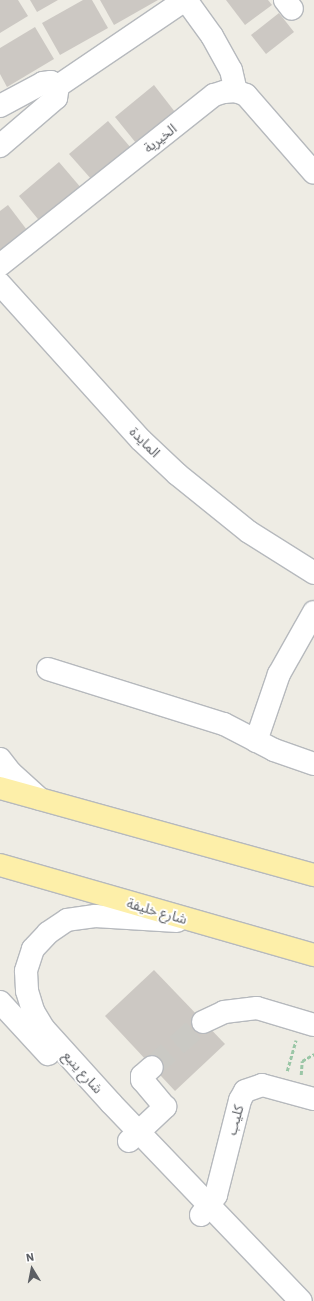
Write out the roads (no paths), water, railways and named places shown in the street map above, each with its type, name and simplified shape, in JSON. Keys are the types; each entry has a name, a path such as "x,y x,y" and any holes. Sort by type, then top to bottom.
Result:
{"main road":[{"path":"0,788 314,875"},
{"name":"شارع خليفة","path":"0,865 194,922 314,955"}],"street":[{"path":"0,146 56,98 58,86 186,0 212,36 227,63 236,91 256,105 314,173"},
{"path":"0,106 42,83 51,82 58,86"},
{"name":"الخيرية","path":"0,265 214,95 236,91"},
{"name":"المايدة","path":"0,284 135,434 177,474 249,532 314,573"},
{"path":"256,741 279,674 314,612"},
{"path":"48,669 224,724 286,756 314,764"},
{"path":"0,759 11,774 40,799"},
{"name":"شارع ينبع","path":"82,1081 33,1011 27,991 26,970 33,949 48,933 67,920 95,916 194,922"},
{"name":"شارع ينبع","path":"0,1002 82,1081 205,1211 278,1291 301,1301"},
{"path":"203,1022 224,1012 257,1008 308,1032"},
{"path":"135,1137 165,1105 142,1080 142,1076 152,1067"},
{"name":"كليب","path":"205,1211 216,1194 240,1100 245,1091 262,1085 282,1090 309,1091"}],"tunnel":[{"path":"152,1067 203,1022"}]}
